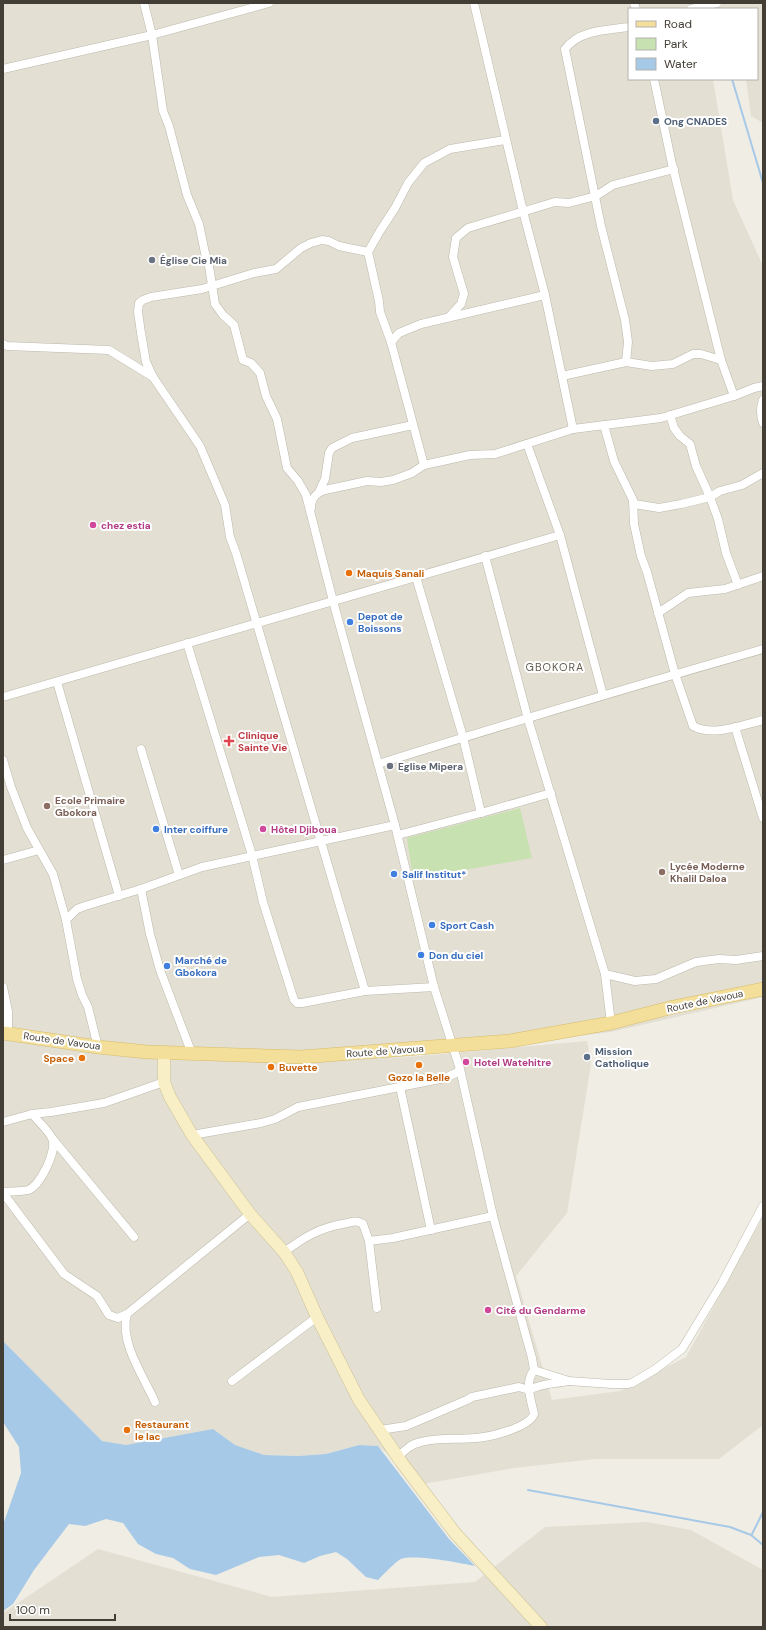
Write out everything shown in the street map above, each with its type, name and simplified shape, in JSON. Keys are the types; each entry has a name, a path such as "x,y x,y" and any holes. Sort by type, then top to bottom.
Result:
{"main road":[{"name":"Route de Vavoua","path":"6,1034 98,1047 192,1054 301,1057 452,1046 510,1040 611,1023 674,1007 763,989"}],"street":[{"path":"144,3 152,35 163,111 169,126 186,195 200,224 204,253 210,266 215,304 223,315 234,325 243,360 250,363 260,374 266,396 277,419 287,468 302,487 310,513 398,835 434,987 460,1069 493,1216 532,1358 534,1370 529,1376 528,1385 534,1414 529,1422 508,1431 476,1438 433,1439 419,1442 409,1446 398,1457"},
{"path":"3,69 152,35 269,3"},
{"path":"474,3 505,140 545,295 573,429"},
{"path":"695,8 717,3"},
{"path":"626,362 628,342 625,320 601,226 565,49 570,41 586,34 628,27"},
{"path":"654,80 674,169 721,360 734,396"},
{"path":"424,465 391,342 380,312 380,301 368,252 395,208 408,183 424,163 450,149 505,140"},
{"path":"449,317 461,304 464,294 454,257 456,238 468,228 555,202 570,202 596,196 612,185 674,169"},
{"path":"365,991 230,537 225,506 218,485 200,446 153,376 146,362 138,312 139,303 151,297 202,289 254,273 276,269 301,248 311,242 322,240 329,241 339,246 368,252"},
{"path":"391,342 399,333 421,324 545,295"},
{"path":"3,344 7,346 109,350 153,376"},
{"path":"562,376 626,362 652,366 673,364 693,354 701,354 721,360"},
{"path":"319,492 367,481 381,482 393,480 412,473 424,465 470,455 495,454 573,429 661,418 763,386"},
{"path":"763,400 760,406 760,415 763,423"},
{"path":"670,415 674,428 680,436 690,444 696,466 718,519 726,553 738,584"},
{"path":"310,513 312,499 319,492 325,479 329,453 332,448 352,438 413,425"},
{"path":"604,425 614,461 634,500 634,524 641,556 647,572 675,674 693,726 700,729 722,730 763,720"},
{"path":"527,444 560,535 603,695"},
{"path":"634,504 659,508 710,497 720,491 742,485 763,473"},
{"path":"3,697 560,535"},
{"path":"485,556 528,719 604,974 611,1023"},
{"path":"658,613 688,593 725,589 763,576"},
{"path":"416,577 463,738 481,814"},
{"path":"187,643 252,855 263,902 294,1000 297,1003 302,1003 365,991 434,987"},
{"path":"378,764 603,695 763,649"},
{"path":"56,682 119,896"},
{"path":"735,728 763,818"},
{"path":"141,749 179,875"},
{"path":"3,760 27,828 53,874 66,920 77,979 88,1007 98,1047"},
{"path":"398,835 481,814 551,793"},
{"path":"66,920 77,909 141,889 202,867 395,825"},
{"path":"3,860 39,850"},
{"path":"141,889 150,934 160,970 192,1054"},
{"path":"604,974 635,981 656,979 696,962 719,959 736,960 763,956"},
{"path":"3,987 8,1011 6,1034"},
{"path":"164,1052 164,1082 192,1135 250,1214 284,1252 297,1272 317,1317 359,1400 398,1457 455,1532 541,1627"},
{"path":"192,1135 261,1123 298,1107 444,1078 456,1073 460,1069"},
{"path":"3,1122 32,1114 104,1103 164,1082"},
{"path":"400,1087 431,1230"},
{"path":"32,1114 134,1237"},
{"path":"3,1192 28,1190 36,1184 42,1176 52,1153 52,1138"},
{"path":"3,1192 64,1274 97,1296 109,1315 118,1318 127,1314 250,1214"},
{"path":"534,1370 569,1381 627,1384 654,1370 682,1349 722,1283 763,1206"},
{"path":"369,1241 393,1238 493,1216"},
{"path":"284,1252 303,1238 322,1228 355,1221 363,1224 369,1241 377,1308"},
{"path":"127,1314 124,1328 126,1337 155,1402"},
{"path":"232,1381 317,1317"},
{"path":"380,1430 406,1426 472,1397 519,1387 529,1390 538,1385 557,1384 569,1381"}],"shaded area":[{"path":"3,3 763,3 763,123 751,116 746,80 758,80 758,8 628,8 628,80 713,80 733,200 763,266 763,997 611,1032 386,1059 587,1041 591,1064 567,1213 516,1276 552,1400 620,1391 686,1357 763,1217 763,1425 719,1459 595,1459 514,1468 423,1484 378,1446 359,1445 326,1454 298,1456 264,1455 235,1445 213,1429 126,1445 102,1441 3,1341"},
{"path":"647,1522 691,1530 763,1570 763,1627 3,1627 3,1613 98,1549 272,1597 475,1582 545,1527"}],"green space":[{"path":"520,808 532,858 413,879 407,838"}],"water":[{"path":"3,1341 102,1441 126,1445 213,1429 235,1445 264,1455 298,1456 326,1454 359,1445 378,1446 449,1539 475,1566 438,1560 416,1558 401,1559 378,1580 366,1577 347,1559 336,1552 320,1556 304,1563 279,1555 259,1557 216,1575 190,1569 173,1558 156,1554 138,1544 123,1523 106,1519 85,1526 69,1524 34,1570 13,1604 3,1611 3,1525 21,1473 19,1447 3,1422"}],"waterway":[{"path":"732,80 763,183"},
{"path":"528,1490 730,1527 751,1535 763,1545"},
{"path":"752,1534 763,1512"}],"place":[{"name":"Ong CNADES","path":"656,121"},
{"name":"Église Cie Mia","path":"152,260"},
{"name":"chez estia","path":"93,525"},
{"name":"Maquis Sanali","path":"349,573"},
{"name":"Depot de Boissons","path":"350,622"},
{"name":"Clinique Sainte Vie","path":"229,741"},
{"name":"Eglise Mipera","path":"390,766"},
{"name":"Ecole Primaire Gbokora","path":"47,806"},
{"name":"Inter coiffure","path":"156,829"},
{"name":"Hôtel Djiboua","path":"263,829"},
{"name":"Lycée Moderne Khalil Daloa","path":"662,872"},
{"name":"Salif Institut*","path":"394,874"},
{"name":"Sport Cash","path":"432,925"},
{"name":"Don du ciel","path":"421,955"},
{"name":"Marché de Gbokora","path":"167,966"},
{"name":"Mission Catholique","path":"587,1057"},
{"name":"Space","path":"82,1058"},
{"name":"Hotel Watehitre","path":"466,1062"},
{"name":"Gozo la Belle","path":"419,1065"},
{"name":"Buvette","path":"271,1067"},
{"name":"Cité du Gendarme","path":"488,1310"},
{"name":"Restaurant le lac","path":"127,1430"}],"district":[{"name":"GBOKORA","path":"555,667"}]}
